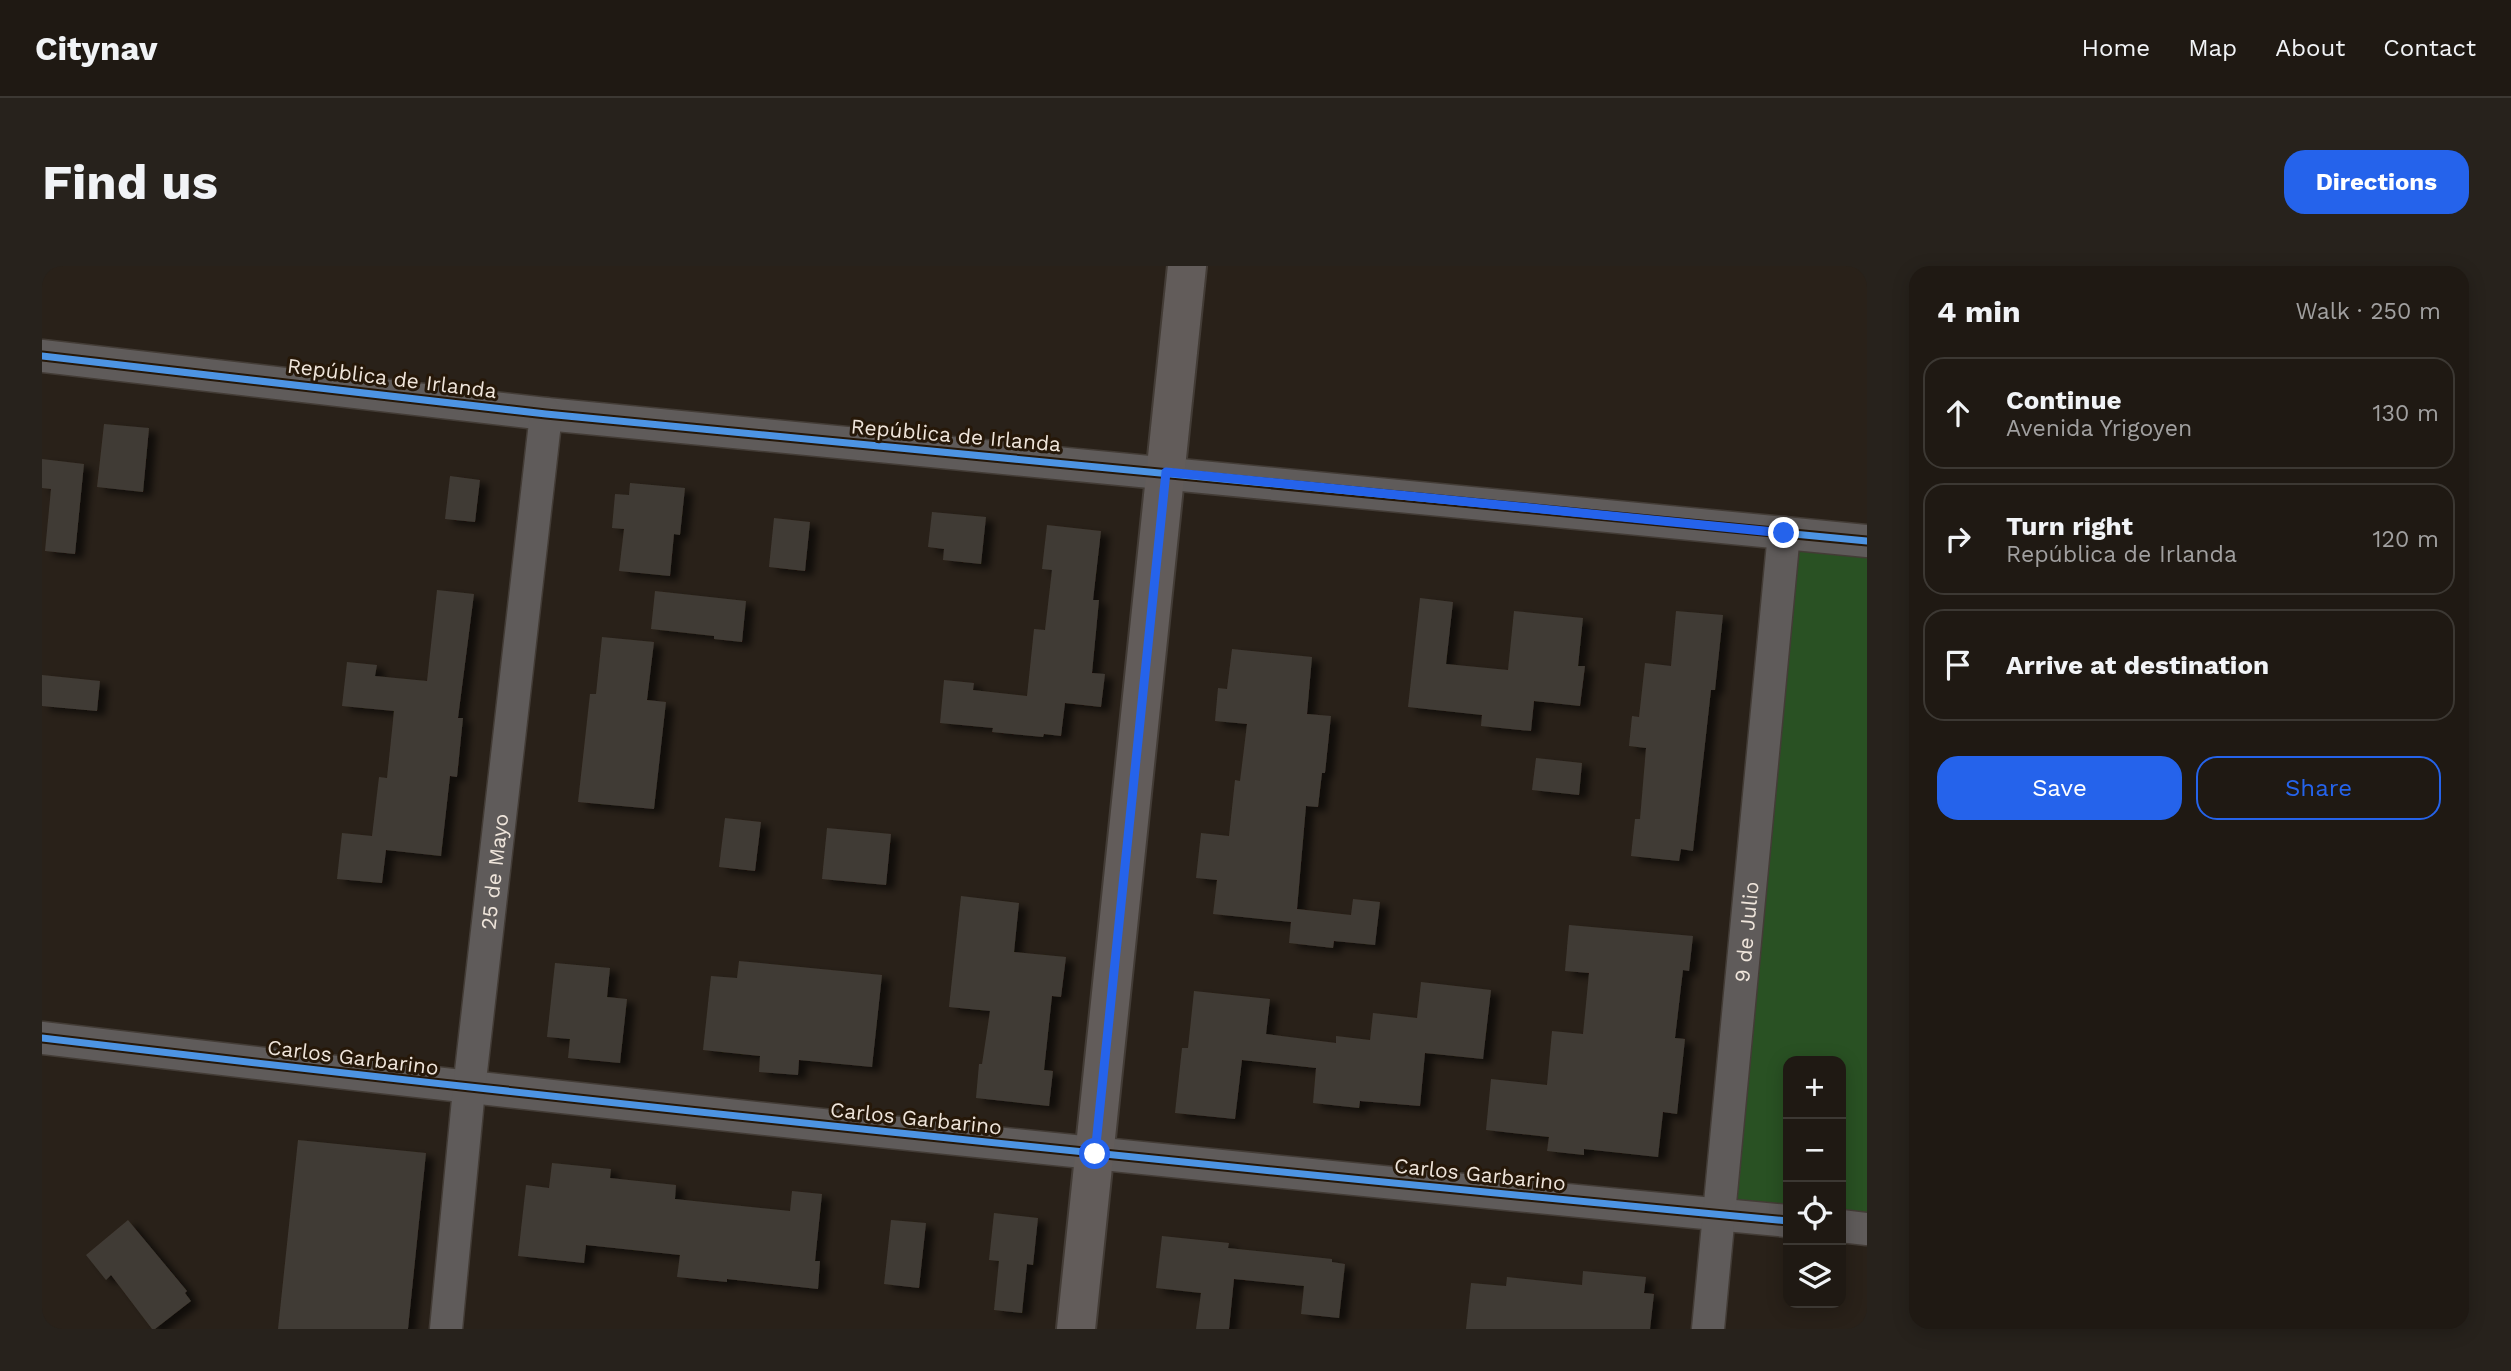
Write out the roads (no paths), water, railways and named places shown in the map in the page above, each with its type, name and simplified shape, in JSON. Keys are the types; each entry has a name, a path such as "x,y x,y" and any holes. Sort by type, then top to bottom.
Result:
{"main road":[{"path":"1076,1329 1187,266"}],"street":[{"name":"República de Irlanda","path":"42,356 545,414 1867,541"},
{"name":"25 de Mayo","path":"446,1329 469,1088 545,414"},
{"name":"9 de Julio","path":"1708,1329 1784,533"},
{"name":"Carlos Garbarino","path":"42,1038 469,1088 1095,1154 1783,1221"},
{"path":"1846,1227 1867,1229"}]}
